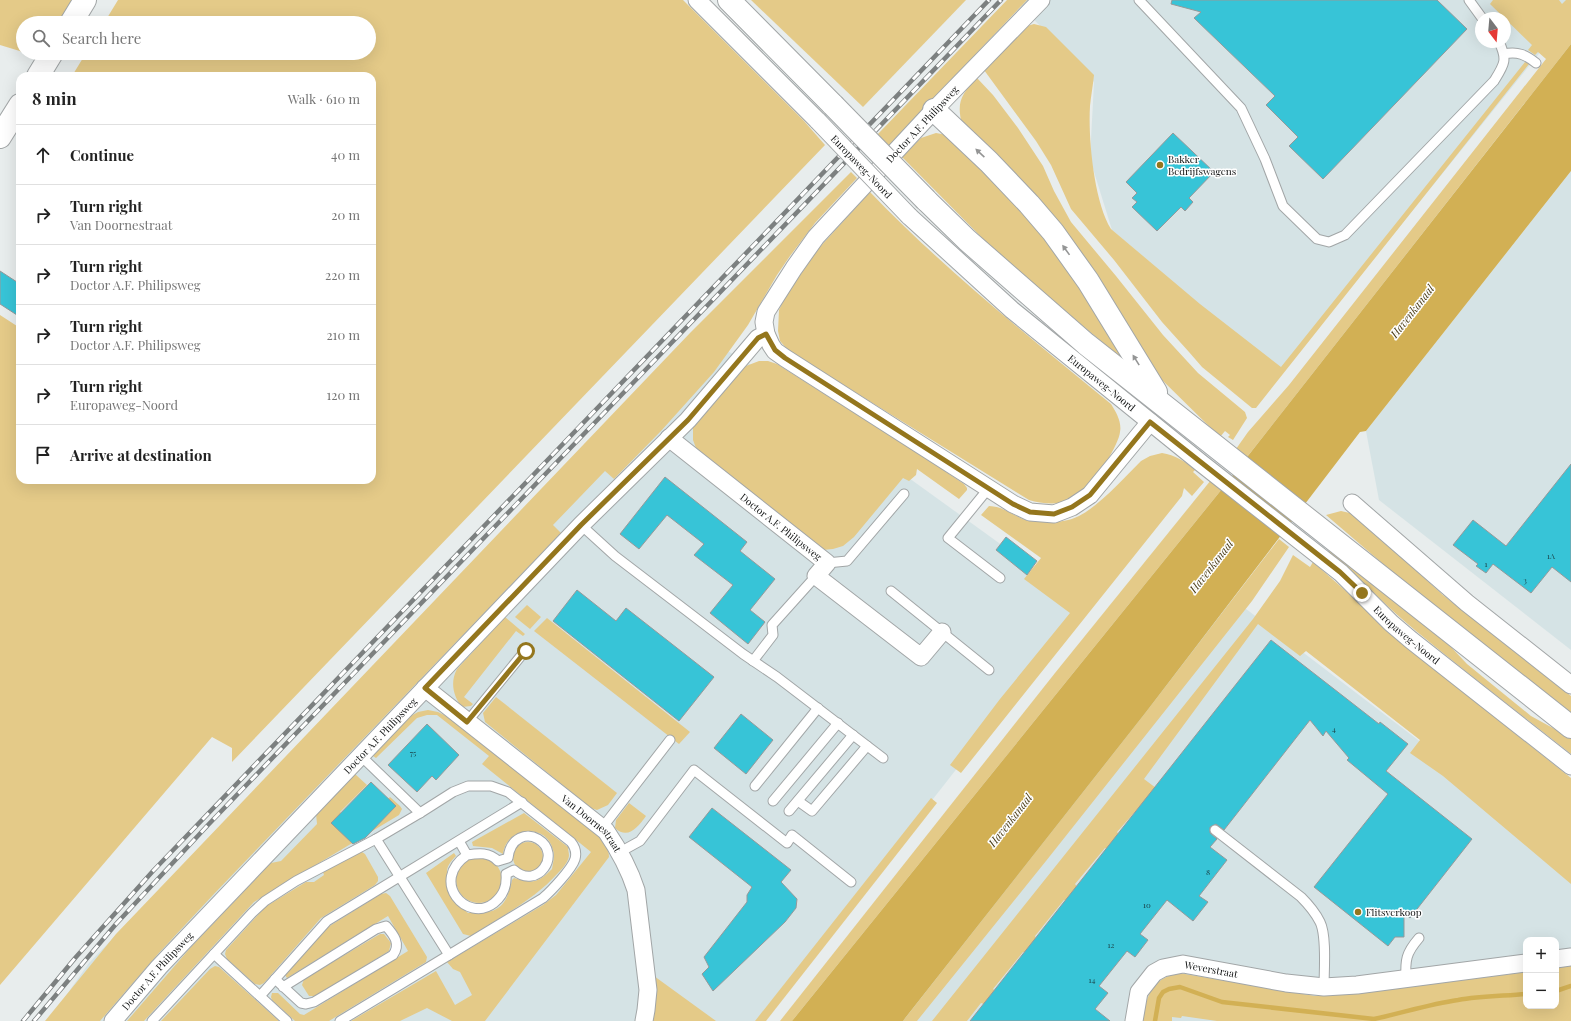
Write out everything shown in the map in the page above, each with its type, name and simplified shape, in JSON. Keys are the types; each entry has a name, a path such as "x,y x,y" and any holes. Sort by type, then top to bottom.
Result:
{"main road":[{"path":"75,16 85,0"},
{"name":"Europaweg-Noord","path":"729,0 926,200 967,240 1034,300 1086,344 1164,404 1571,727"},
{"path":"40,72 48,60"},
{"path":"934,110 989,162 1053,232 1088,281 1164,404"},
{"path":"0,137 16,111"}],"street":[{"name":"Europaweg-Noord","path":"697,0 818,121 909,216 1012,310 1201,463 1340,572 1391,623 1411,640 1571,766"},
{"name":"Doctor A.F. Philipsweg","path":"1041,0 934,110 816,237 766,312 764,322 766,334 775,350 785,358 988,489 1030,512 1054,514 1072,507 1090,495 1150,422"},
{"name":"Doctor A.F. Philipsweg","path":"113,1021 159,967 581,525 688,420 758,338 766,334"},
{"name":"Doctor A.F. Philipsweg","path":"669,438 920,657 942,632"},
{"path":"1352,503 1467,603 1571,685"},
{"name":"Van Doornestraat","path":"425,688 606,831 620,852 631,874 636,890 648,990 644,1021"},
{"path":"1559,959 1571,957"},
{"name":"Weverstraat","path":"1134,1021 1139,992 1154,973 1172,965 1183,964 1286,983 1324,987 1357,985 1523,963"}],"lane":[{"path":"1140,0 1241,108 1265,159 1283,206 1317,239 1329,242 1345,235 1494,81 1502,70 1505,61 1502,48"},
{"path":"1469,0 1478,12"},
{"path":"1504,54 1513,52 1522,54 1536,63"},
{"path":"988,489 948,538 1000,578"},
{"path":"753,661 773,635 772,625 822,570 847,561 904,494"},
{"path":"581,525 615,556 753,661 777,676 883,758"},
{"path":"891,591 989,670"},
{"path":"467,722 526,651"},
{"path":"755,786 818,708"},
{"path":"773,801 838,723"},
{"path":"789,812 853,734"},
{"path":"602,828 670,740"},
{"path":"798,801 812,811 867,746"},
{"path":"361,756 420,813"},
{"path":"620,852 640,841 694,770 787,843 792,835 851,882"},
{"path":"152,1021 265,901 296,881 376,839 453,792 475,785 499,788 508,792 522,802 571,842 575,848 575,861 543,898 340,1021"},
{"path":"260,996 327,921 522,802"},
{"path":"1214,830 1302,897 1311,907 1321,923 1324,934 1324,987"},
{"path":"498,861 486,854 477,853 467,855 459,861 454,868 451,877 451,885 454,894 459,901 466,906 484,908 499,900 510,872 508,858 511,846 516,840 529,836 536,838 546,846 548,853 548,860 541,871 530,876 523,876 510,872 498,861"},
{"path":"376,839 449,955"},
{"path":"459,841 467,855"},
{"path":"498,861 508,858"},
{"path":"275,979 283,987 301,1003 306,1004 314,1002 393,955 396,951 396,941 386,926 376,929 283,987"},
{"path":"1406,979 1405,961 1410,949 1419,938"},
{"path":"214,954 287,1021"}],"shaded area":[{"path":"0,0 80,0 70,16 16,16 16,50 0,45"},
{"path":"118,0 683,0 804,121 825,145 232,762 232,748 212,737 0,985 0,315 16,325 16,484 376,484 376,72 74,72 82,60 376,60 376,16 108,16"},
{"path":"751,0 966,0 863,107"},
{"path":"1007,0 1027,0 897,137 890,147 877,135"},
{"path":"1019,0 1571,0 1571,14 1281,374 1112,230 1090,159 1094,82 1017,2"},
{"path":"1493,0 1559,0 1562,4 1566,0 1571,0 1571,44 1247,457 1236,449 1248,432 1289,385 1546,59 1538,52 1535,55 1528,50 1532,45 1511,24 1511,12 1498,12 1490,4"},
{"path":"1034,24 1046,27 1094,75 1090,106 1091,152 1100,203 1111,229 1200,304 1281,367 1525,62 1529,64 1256,408 1252,408 1202,367 1162,322 1114,260 1071,209 1051,165 1036,141 984,70 1027,26"},
{"path":"977,78 993,95 1018,128 1043,166 1054,191 1071,222 1163,335 1198,373 1245,412 1247,418 1233,440 1228,437 1230,435 1225,431 1220,437 1159,377 962,124 960,104 967,88"},
{"path":"936,133 947,135 1036,222 1133,368 1002,258 902,157 921,138"},
{"path":"1571,171 1571,650 1379,500 1366,431"},
{"path":"851,172 857,178 815,223 790,256 777,275 748,325 714,372 661,431 614,479 605,471 553,525 561,533 213,895 158,954 100,1021 45,1021 116,934 690,333"},
{"path":"870,192 957,275 1111,404 1117,414 1120,428 1116,445 1092,484 1076,497 1069,501 1057,503 1029,500 837,381 787,349 780,341 778,331 779,310 786,295 819,248"},
{"path":"697,333 755,367 1085,605 759,1021 48,1021 89,963"},
{"path":"759,361 768,361 777,364 921,455 964,484 967,490 959,499 917,469 916,475 909,481 903,478 854,537 843,546 822,550 696,448 693,440 693,427 740,370"},
{"path":"1162,453 1180,459 1195,470 1193,472 1204,482 1192,496 1184,488 1182,496 961,773 950,765 1000,699 1070,613 1024,579 1041,558 981,515 989,506 1001,508 1020,518 1031,521 1056,522 1074,518 1095,505 1120,483 1141,461 1150,456"},
{"path":"1211,480 1222,489 792,1021 780,1021 1055,673"},
{"path":"1341,511 1354,514 1443,595 1571,696 1571,715 1424,599 1326,515"},
{"path":"1279,539 1289,547 1252,601 917,1021 903,1021 1146,712"},
{"path":"1331,547 1435,630 1467,664 1531,716 1571,738 1571,754 1454,662 1405,621 1328,552"},
{"path":"1293,555 1310,567 1313,562 1356,600 1384,629 1571,778 1571,884 1443,776 1410,753 1420,740 1306,651 1300,656 1258,624 1144,779 1156,788 1117,832 1119,835 1108,849 1105,848 1075,884 1077,887 1067,901 1064,900 1035,936 1036,939 1025,952 1023,952 993,989 995,991 984,1004 981,1003 967,1021 932,1021 1253,619 1280,581"},
{"path":"1233,599 1569,855 1571,859 1571,1021 903,1021"},
{"path":"527,605 541,617 530,629 515,617"},
{"path":"505,617 525,634 523,636 516,631 464,697 473,704 471,706 462,707 456,698 453,684 457,669"},
{"path":"547,618 690,732 679,744 534,631"},
{"path":"496,697 617,793 608,805 597,810 591,808 485,722 483,713"},
{"path":"428,710 438,712 448,717 598,836 607,848 609,857 485,1021 452,1021 427,1008 400,1021 351,1021 436,971 455,1005 472,995 460,972 453,969 447,962 543,905 556,895 591,852 482,764 489,756 437,715 427,715 417,718 376,758 373,756 409,717 418,712"},
{"path":"355,774 367,785 340,812 358,829 390,797 402,809 399,815 254,902 144,1021 127,1021 191,947 271,863 281,861 317,824 316,813"},
{"path":"931,798 937,803 766,1021 755,1021"},
{"path":"629,803 646,816 636,828 632,831 624,833 615,828 616,820"},
{"path":"524,813 568,847 568,860 562,869 549,882 528,899 471,936 463,934 426,873 454,853 456,856 448,867 447,877 451,889 461,905 468,913 493,911 499,908 507,898 512,880 514,878 526,881 535,881 539,880 552,869 554,852 549,841 543,835 527,831 519,833 511,838 506,845 503,854 492,848 473,846 472,842"},
{"path":"528,842 539,846 543,857 539,868 528,872 517,868 513,857 517,846"},
{"path":"362,852 365,854 378,877 378,881 375,885 321,918 264,983 260,985 255,984 227,959 225,954 226,950 265,907 306,882 314,882 324,875 323,872 356,853"},
{"path":"479,857 492,861 498,867 502,880 498,893 492,899 479,903 466,899 460,893 456,880 460,867 466,861"},
{"path":"386,893 390,896 427,957 426,962 329,1021 295,1021 272,1000 272,993 278,993 300,1014 304,1015 408,951 388,916 287,978 285,975 328,927 381,894"},
{"path":"380,934 384,934 391,943 389,951 316,996 309,996 302,985 304,979"},
{"path":"215,966 219,967 279,1021 161,1021 210,969"},
{"path":"1571,966 1571,1021 1217,1021 1182,1016 1181,1018 1172,1017 1172,1021 1142,1021 1146,1003 1156,984 1162,979 1179,973 1315,996 1362,993 1523,972 1523,1009 1559,1009 1559,968"},
{"path":"654,976 716,1021 652,1021 655,999"}],"water":[{"name":"Havenkanaal","path":"1571,44 1571,171 1366,431 1360,432 1146,712 903,1021 792,1021 1222,489"}],"building":[{"path":"1172,0 1437,0 1467,29 1323,179 1289,146 1298,137 1266,105 1275,96 1194,18 1201,12 1171,4"},
{"path":"1173,133 1214,172 1189,198 1193,202 1185,211 1181,207 1157,231 1132,207 1137,202 1132,198 1137,193 1126,182"},
{"path":"0,271 16,281 16,314 0,304"},
{"path":"1571,464 1571,582 1552,567 1531,593 1493,564 1486,573 1476,566 1478,564 1453,545 1473,520 1506,546"},
{"path":"665,477 747,542 740,551 775,579 750,610 765,622 748,644 710,613 733,585 694,555 704,544 667,515 639,549 620,534"},
{"path":"1006,537 1037,561 1027,575 996,550"},
{"path":"577,590 616,621 626,608 714,677 679,721 553,621"},
{"path":"1271,640 1379,724 1380,722 1408,744 1386,771 1472,839 1410,918 1404,913 1404,937 1395,937 1388,946 1314,887 1388,794 1347,760 1349,758 1326,731 1323,736 1310,720 1224,830 1216,824 1210,827 1210,833 1217,839 1210,847 1227,860 1199,896 1208,902 1193,921 1167,900 1140,934 1148,940 1135,957 1127,951 1099,986 1108,993 1095,1009 1110,1021 970,1021"},
{"path":"741,714 773,740 746,774 714,748"},
{"path":"427,724 459,755 436,780 432,776 417,792 388,765"},
{"path":"371,782 396,806 365,838 353,844 331,823"},
{"path":"712,808 791,870 781,882 797,899 796,908 785,922 713,991 702,974 709,967 704,957 747,902 747,895 752,887 689,837"}],"waterway":[{"path":"1559,990 1571,986"},
{"path":"1155,1021 1159,998 1163,992 1180,987 1222,1002 1374,1019 1448,1002 1523,994"}],"railway":[{"path":"23,1021 76,957 153,871 989,0"},
{"path":"34,1021 116,924 208,825 1001,0"}],"place":[{"name":"Bakker Bedrijfswagens","path":"1160,165"},
{"name":"Flitsverkoop","path":"1358,912"}],"route":[{"path":"526,651 467,722 425,688 581,525 688,420 758,338 766,334 771,345 785,358 1013,504 1030,512 1054,514 1072,507 1090,495 1150,422 1340,572 1362,593"}]}
